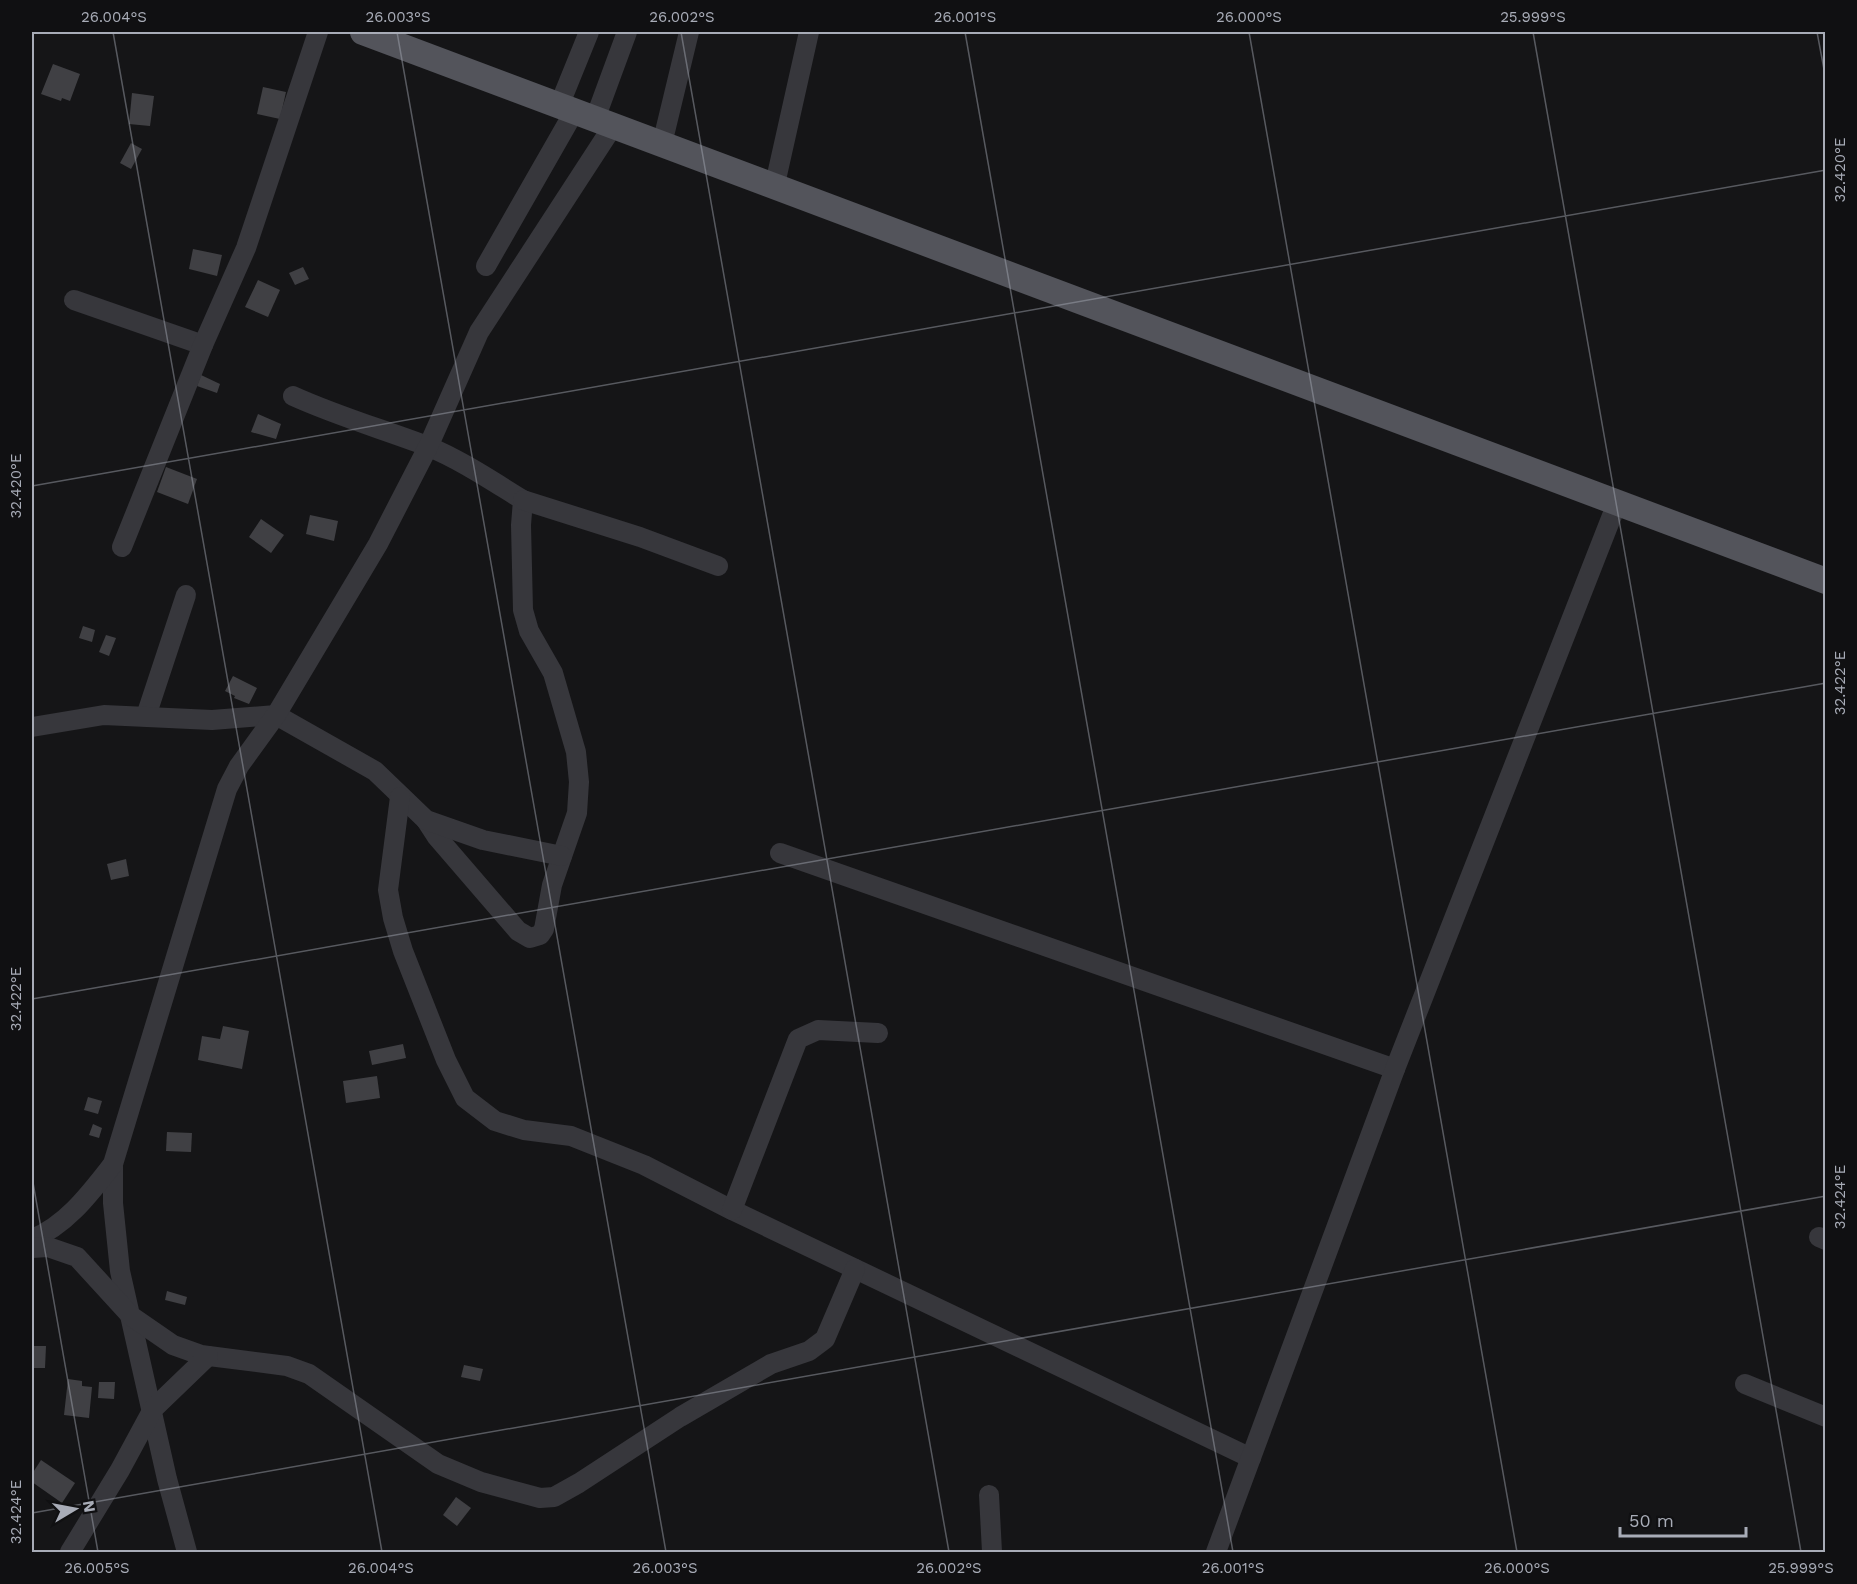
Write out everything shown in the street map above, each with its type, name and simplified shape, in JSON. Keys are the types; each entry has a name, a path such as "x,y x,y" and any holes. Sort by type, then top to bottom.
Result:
{"main road":[{"path":"363,32 585,116 775,184 1826,581"}],"street":[{"path":"122,547 203,345 246,248 318,32"},
{"path":"486,266 585,116 589,32"},
{"path":"187,1552 167,1479 120,1271 113,1203 113,1164 227,789 238,766 276,715 378,544 428,447 479,332 627,32"},
{"path":"663,144 689,32"},
{"path":"775,184 809,32"},
{"path":"74,300 203,345"},
{"path":"293,396 334,415 428,447 465,464 523,500 640,537 718,566"},
{"path":"32,727 104,715 212,720 276,715 375,771 426,820 437,837 518,932 530,938 540,935 544,928 552,885 577,813 579,782 576,752 553,673 529,631 523,609 520,525 523,500"},
{"path":"1216,1552 1395,1069 1617,503"},
{"path":"146,716 186,595"},
{"path":"400,797 388,890 393,918 403,951 446,1060 465,1098 495,1121 524,1130 571,1136 644,1165 732,1210 1251,1458"},
{"path":"426,820 483,840 562,856"},
{"path":"780,854 1395,1069"},
{"path":"732,1210 798,1039 818,1030 878,1033"},
{"path":"32,1239 58,1224 87,1196 113,1164"},
{"path":"32,1248 48,1247 76,1257 131,1316 173,1345 208,1356 287,1366 309,1374 438,1464 481,1482 540,1498 554,1497 680,1417 771,1364 817,1347 825,1339 855,1269"},
{"path":"70,1552 120,1470 153,1409 208,1356"},
{"path":"1745,1384 1826,1417"},
{"path":"989,1495 992,1552"}],"building":[{"path":"53,64 80,74 70,101 62,98 61,101 41,94"},
{"path":"263,87 286,92 280,119 257,114"},
{"path":"132,93 154,96 150,126 129,124"},
{"path":"131,143 142,149 131,169 120,163"},
{"path":"193,249 222,255 217,276 189,269"},
{"path":"303,267 309,279 295,285 289,273"},
{"path":"258,280 280,290 268,317 245,307"},
{"path":"201,375 220,384 217,393 197,386"},
{"path":"258,414 281,424 276,439 251,432"},
{"path":"166,467 197,479 188,504 157,492"},
{"path":"310,515 338,521 334,541 306,534"},
{"path":"261,519 284,535 271,553 249,537"},
{"path":"83,626 95,630 92,642 79,638"},
{"path":"106,635 116,638 109,656 99,652"},
{"path":"233,676 257,688 249,704 234,698 235,696 225,691"},
{"path":"126,859 129,876 111,880 107,864"},
{"path":"223,1026 249,1031 242,1069 198,1060 202,1036 220,1039"},
{"path":"403,1044 406,1058 372,1065 369,1051"},
{"path":"377,1076 380,1098 346,1103 343,1081"},
{"path":"88,1097 102,1101 98,1114 84,1110"},
{"path":"93,1124 102,1128 99,1138 89,1135"},
{"path":"167,1132 192,1133 191,1152 166,1151"},
{"path":"167,1291 187,1297 185,1305 165,1300"},
{"path":"32,1346 46,1346 45,1368 32,1368"},
{"path":"464,1365 483,1369 480,1381 461,1377"},
{"path":"68,1379 82,1381 82,1386 92,1387 89,1418 64,1415"},
{"path":"99,1382 115,1382 114,1399 98,1398"},
{"path":"41,1460 75,1483 62,1503 32,1482 32,1474"},
{"path":"456,1497 471,1508 457,1526 443,1515"}]}
